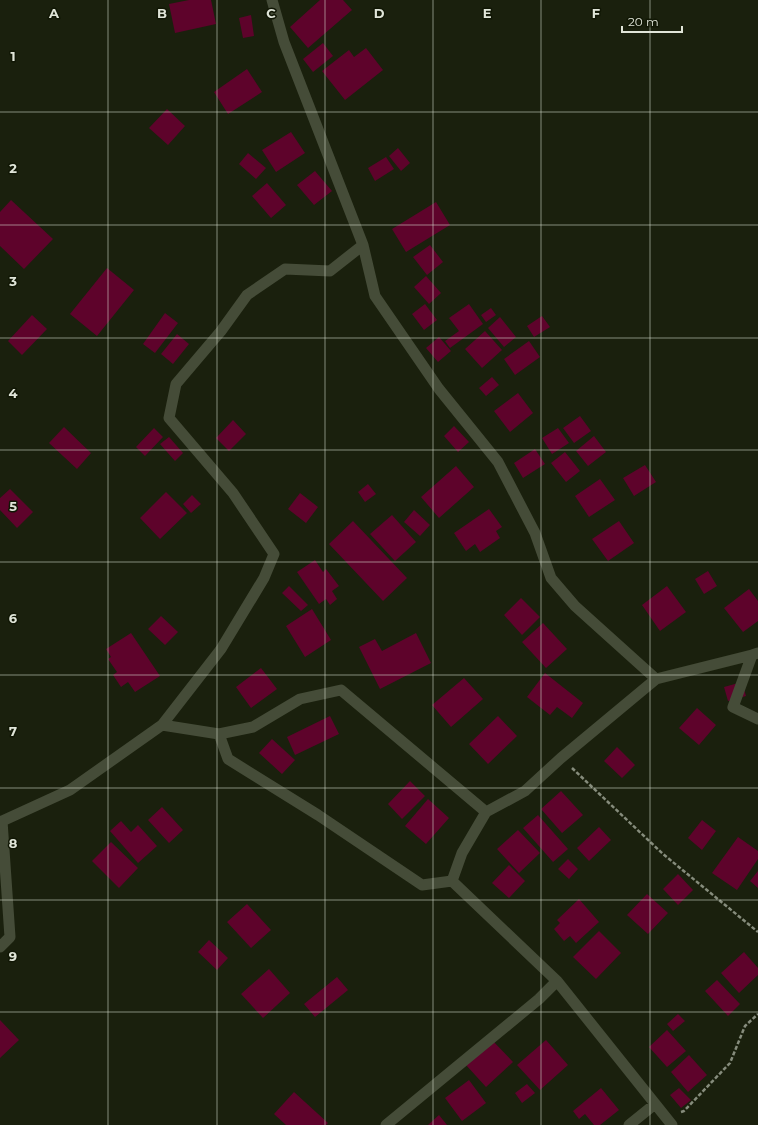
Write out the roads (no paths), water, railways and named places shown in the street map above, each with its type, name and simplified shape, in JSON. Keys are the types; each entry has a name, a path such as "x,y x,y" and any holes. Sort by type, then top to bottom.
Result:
{"street":[{"path":"272,0 284,42 363,245 375,296 440,389 498,462 535,533 550,578 575,606 656,679"},
{"path":"0,948 10,937 1,822 70,790 162,725 221,649 264,578 274,554 233,493 169,418 176,384 221,331 247,295 285,270 330,271 363,245"},
{"path":"452,881 462,853 486,812 525,791 561,758 656,679 755,654"},
{"path":"755,654 733,707 758,719"},
{"path":"162,725 219,734 253,728 300,699 342,690 486,812"},
{"path":"219,734 228,759 318,815 422,885 452,881"},
{"path":"452,881 557,981 672,1125"},
{"path":"386,1125 539,999 557,981"},
{"path":"629,1125 659,1109"}]}
